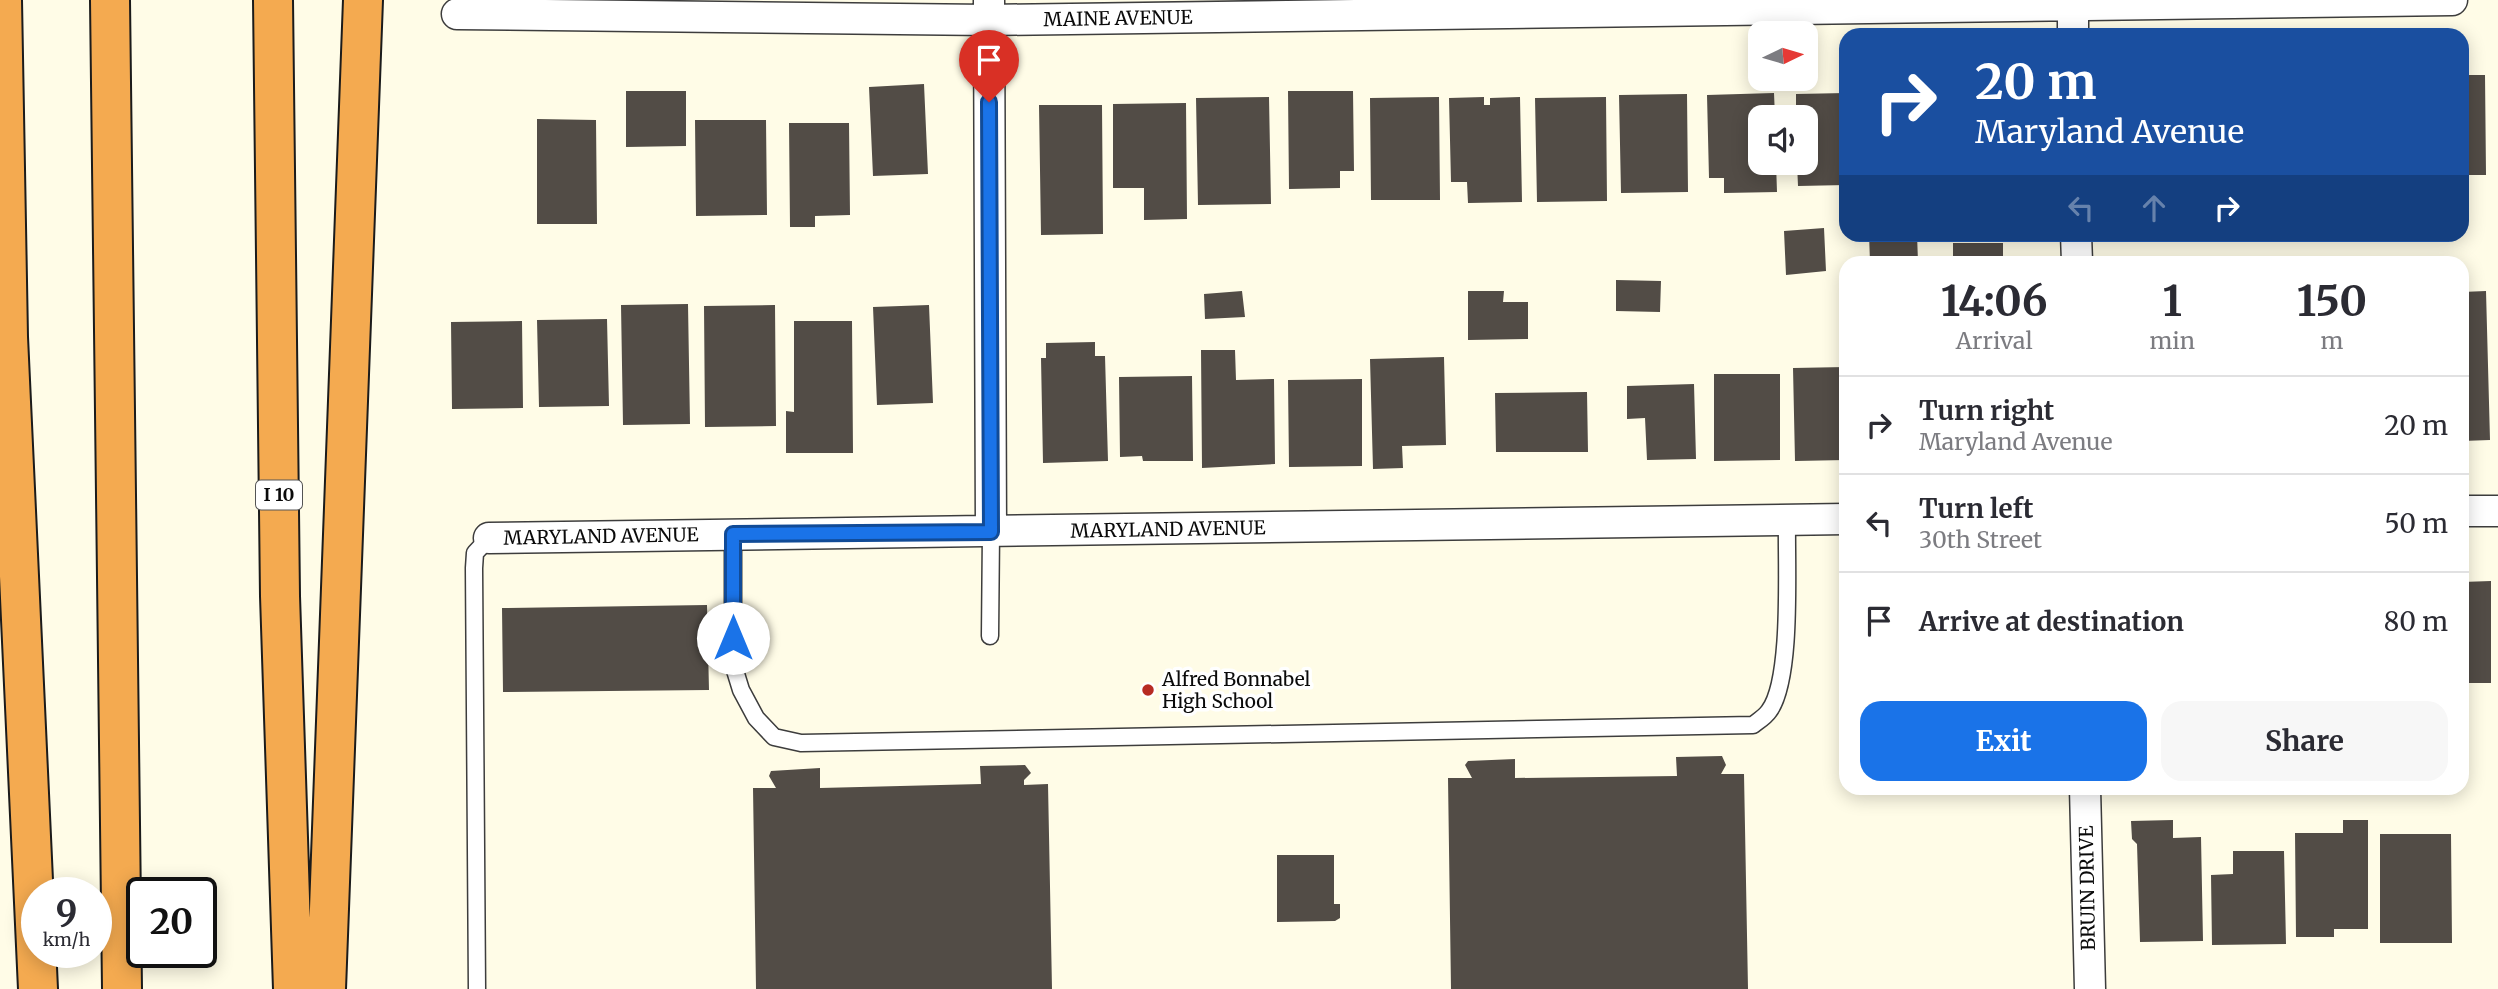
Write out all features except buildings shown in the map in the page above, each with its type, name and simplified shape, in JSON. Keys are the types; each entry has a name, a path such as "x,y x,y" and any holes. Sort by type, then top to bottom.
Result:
{"highway":[{"path":"2,0 8,337 38,989"},
{"path":"110,0 121,989"},
{"name":"I 10","path":"273,0 280,596 293,989"},
{"path":"326,989 363,0"}],"street":[{"name":"MAINE AVENUE","path":"457,14 989,10 2073,14 2452,0"},
{"path":"989,10 991,532"},
{"path":"2469,512 2498,511"},
{"name":"MARYLAND AVENUE","path":"489,538 1839,519"},
{"name":"BRUIN DRIVE","path":"2085,795 2090,989"}],"lane":[{"path":"733,534 733,664 741,690 756,718 774,737 815,743 1753,725 1769,712 1779,688 1784,658 1787,520"},
{"path":"989,636 991,532"},
{"path":"477,989 474,568 475,553 489,538"}],"place":[{"name":"Alfred Bonnabel High School","path":"1148,690"}],"route":[{"path":"733,638 733,534 991,532 989,102"}]}
